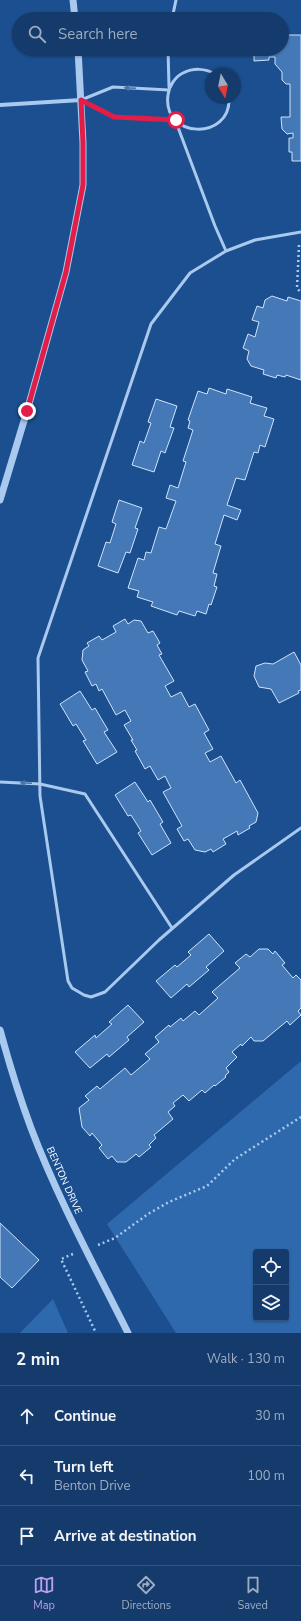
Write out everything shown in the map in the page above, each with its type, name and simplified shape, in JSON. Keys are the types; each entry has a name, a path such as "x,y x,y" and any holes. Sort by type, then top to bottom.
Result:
{"street":[{"path":"73,0 74,12"},
{"path":"0,500 66,272 83,185 83,143 78,56"},
{"path":"0,105 81,100"},
{"name":"BENTON DRIVE","path":"0,1030 10,1067 31,1128 86,1250 128,1333"}],"lane":[{"path":"173,12 176,0"},
{"path":"168,56 169,89 167,100 169,111 175,120 226,251"},
{"path":"169,89 173,81 181,74 190,70 205,70"},
{"path":"81,100 113,87 169,89"},
{"path":"81,100 114,117 175,120 192,130 202,130 212,127 220,121 226,113 229,104"},
{"path":"300,233 255,240 226,251 190,273 151,324 38,658 40,796 68,982 72,988 91,997 105,992 172,928 234,875 301,828"},
{"path":"0,782 40,784 85,794 172,928"}],"path":[{"path":"300,233 297,288 301,293"},
{"path":"96,1333 61,1259 115,1238 148,1214 169,1202 206,1186 235,1159 301,1117"}],"shaded area":[{"path":"301,1061 301,1333 176,1333 107,1224"},
{"path":"53,1299 68,1333 20,1333"}],"building":[{"path":"289,35 301,35 301,161 292,161 292,152 289,152 289,138 293,138 293,133 287,134 282,129 281,117 290,117 290,84 286,84 282,80 282,72 275,64 275,57 269,57 269,60 254,61 254,56 289,56"},
{"path":"272,296 287,301 288,297 301,301 301,380 286,375 285,377 277,375 276,378 263,374 264,370 251,366 247,359 249,351 243,348 248,334 255,337 259,322 252,320 257,306 263,308 265,300"},
{"path":"209,388 226,394 227,389 252,397 250,403 267,408 264,416 274,419 265,447 260,445 258,453 254,452 245,480 236,478 227,505 241,510 237,520 224,515 215,544 221,546 213,573 217,574 214,586 217,587 211,605 209,604 206,614 197,611 195,616 179,611 177,615 151,606 153,602 137,597 139,591 128,588 138,558 144,560 146,552 151,553 159,527 166,529 176,501 166,498 170,485 178,488 186,462 183,461 193,430 188,428 190,421 188,420 198,391 207,394"},
{"path":"156,399 177,406 170,427 174,428 165,453 161,451 154,472 132,465 140,441 144,443 151,423 148,422"},
{"path":"119,500 142,508 135,528 138,529 130,553 126,552 118,573 98,566 106,542 110,543 116,524 112,522"},
{"path":"125,619 128,624 134,620 141,621 148,633 153,631 160,643 157,645 162,654 159,655 174,681 165,686 171,697 181,692 189,707 195,704 209,730 204,733 213,749 205,753 210,762 221,756 236,783 240,780 258,813 256,822 249,826 250,828 238,835 237,831 223,839 226,844 213,852 211,849 205,852 195,850 188,839 184,841 177,829 182,826 163,792 171,788 165,776 158,780 150,766 145,769 135,751 137,750 131,740 133,740 124,725 131,721 125,710 116,715 102,689 99,691 96,684 92,686 85,672 88,671 82,660 83,650 89,646 87,643 99,636 102,640 116,632 113,626"},
{"path":"294,652 301,665 301,690 298,691 299,693 279,703 271,689 259,687 254,676 256,666 265,663 273,664"},
{"path":"80,691 92,710 95,708 108,730 104,732 117,752 97,764 83,741 86,740 76,724 73,726 60,704"},
{"path":"135,782 148,802 150,800 163,822 160,824 171,843 152,855 138,833 141,831 131,815 128,816 115,795"},
{"path":"209,934 224,951 206,967 209,970 189,987 187,984 171,998 156,981 175,965 177,967 191,955 188,952"},
{"path":"259,949 268,949 273,954 275,951 285,963 282,965 293,978 296,975 301,980 301,1008 298,1011 301,1015 290,1025 287,1021 263,1041 254,1041 251,1037 242,1046 241,1044 232,1052 237,1057 226,1068 229,1072 225,1076 226,1077 205,1093 202,1090 189,1101 183,1095 173,1103 175,1106 168,1112 173,1119 154,1135 156,1138 149,1145 151,1147 139,1157 136,1154 126,1162 117,1162 112,1156 108,1159 99,1148 102,1145 92,1133 90,1136 82,1127 79,1108 89,1100 85,1096 97,1086 100,1089 125,1068 131,1075 150,1059 145,1054 159,1042 155,1037 169,1025 170,1027 181,1018 183,1021 195,1011 199,1015 218,998 212,992 240,968 235,963 246,954 250,957"},
{"path":"128,1005 144,1022 127,1037 129,1040 109,1057 107,1054 90,1068 75,1052 95,1035 96,1038 112,1024 109,1022"},
{"path":"0,1223 39,1260 12,1288 0,1277"}],"route":[{"path":"27,411 66,272 83,185 81,100 114,117 176,120"}]}
